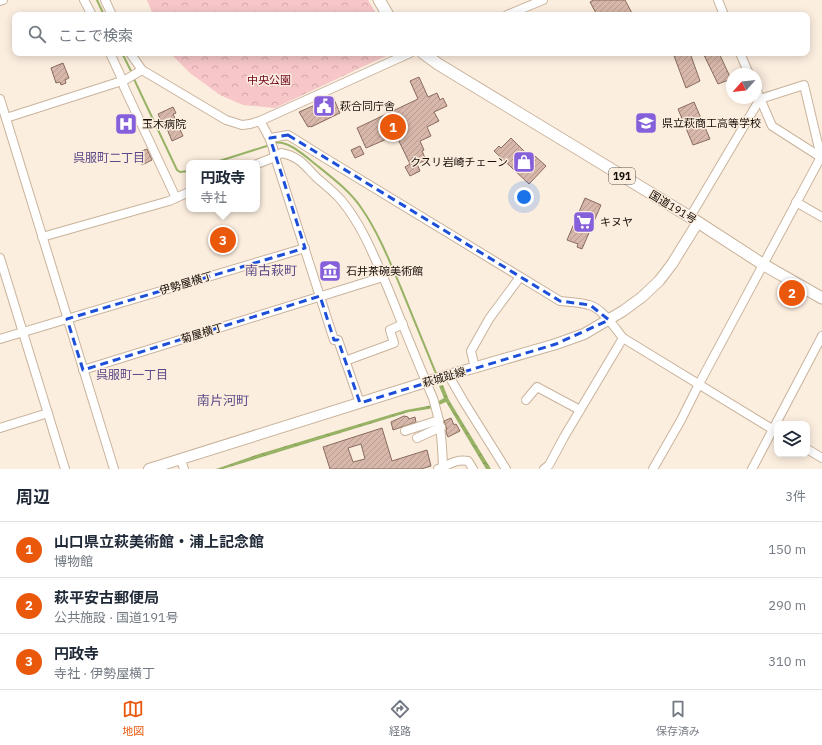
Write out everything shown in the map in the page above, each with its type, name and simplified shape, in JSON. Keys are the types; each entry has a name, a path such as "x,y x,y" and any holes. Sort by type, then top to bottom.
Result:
{"highway":[{"path":"379,0 386,12"},
{"path":"387,0 394,12"},
{"name":"国道191号","path":"427,56 764,264 822,298"}],"main road":[{"name":"萩城趾線","path":"149,469 182,464 426,382 584,334 609,320 642,297 659,281 672,264 694,220"}],"street":[{"path":"84,0 90,12"},
{"path":"105,0 111,12"},
{"path":"514,12 543,0"},
{"path":"718,0 723,12"},
{"path":"111,56 176,198"},
{"path":"131,56 136,74 226,120 242,124 250,124 260,121 403,56"},
{"path":"741,56 747,68"},
{"path":"4,116 122,80 136,74"},
{"path":"653,469 681,420 796,202 822,157 804,85 762,98"},
{"path":"0,99 114,469"},
{"path":"694,220 757,104"},
{"path":"762,104 772,126 822,157"},
{"path":"260,121 272,146 334,340 338,340 360,404"},
{"path":"260,160 272,146 288,135 560,301 590,305 609,320 623,338 774,430"},
{"path":"272,146 281,153 290,154 298,159 342,201 358,223 383,277 433,398 442,436 440,468 456,461 464,460 468,461 473,469"},
{"path":"42,237 169,201 186,193"},
{"path":"796,202 822,217"},
{"name":"伊勢屋横丁","path":"0,339 305,248"},
{"path":"0,258 65,469"},
{"name":"菊屋横丁","path":"83,370 383,277"},
{"path":"475,368 471,351 489,319 520,277"},
{"path":"345,361 394,343 390,330 403,324"},
{"path":"780,421 822,336"},
{"path":"544,469 549,465 623,338"},
{"path":"446,376 506,469"},
{"path":"526,400 537,387 580,410"},
{"path":"0,428 48,414"},
{"path":"405,431 439,420"},
{"path":"417,438 439,420"},
{"path":"752,469 774,433"},
{"path":"810,451 822,458"}],"highlighted area":[{"path":"288,135 560,301 590,305 609,320 556,344 360,403 338,340 334,340 320,296 83,370 67,319 305,248 270,138"}],"green space":[{"path":"147,0 368,0 375,12 152,12"},
{"name":"中央公園","path":"173,56 386,56 275,108 243,105 220,95 190,73"}],"water":[{"path":"443,385 449,400 491,469 486,469 446,402 439,405 437,402 444,398 439,386"},
{"path":"433,405 434,407 429,409 409,412 223,469 216,469 259,454 406,410"}],"building":[{"path":"593,0 625,0 631,12 595,12 590,2"},
{"path":"674,56 691,56 700,81 686,88"},
{"path":"704,56 720,56 726,68 726,81 718,84"},
{"path":"63,63 69,78 65,80 66,83 61,85 60,82 56,83 51,68"},
{"path":"419,77 428,97 437,93 440,100 443,98 447,106 434,112 439,121 427,127 431,136 420,141 426,160 417,164 420,171 410,176 405,167 410,164 396,135 366,148 357,128 418,99 410,81"},
{"name":"萩合同庁舎","path":"333,97 340,113 311,127 308,127 299,112"},
{"path":"694,102 710,139 693,145 678,109"},
{"path":"173,107 176,113 173,114 183,136 172,141 165,124 162,123 158,114"},
{"name":"クスリ岩崎チェーン","path":"511,138 532,159 535,156 546,166 529,184 494,151 499,146 501,148"},
{"path":"360,146 364,154 355,158 351,150"},
{"path":"147,149 152,160 142,165 137,153"},
{"name":"キヌヤ","path":"585,198 601,205 582,249 577,247 578,244 567,240"},
{"path":"404,416 408,417 409,419 415,417 416,422 393,430 391,422"},
{"path":"451,418 454,425 456,424 460,431 448,437 444,421"},
{"path":"382,428 392,461 427,450 431,466 421,469 330,469 323,447","holes":["361,444 365,459 353,462 348,448"]}],"waterway":[{"path":"97,0 103,12"},
{"path":"124,56 132,73"},
{"path":"133,77 177,170 180,172 186,171"},
{"path":"274,143 283,143 293,147 344,188 362,209 373,227 388,258 437,376"},
{"path":"222,160 270,145"}],"place":[{"name":"萩合同庁舎","path":"324,106"},
{"name":"県立萩商工高等学校","path":"646,123"},
{"name":"玉木病院","path":"126,124"},
{"name":"山口県立萩美術館・浦上記念館","path":"393,127"},
{"name":"クスリ岩崎チェーン","path":"524,162"},
{"name":"キヌヤ","path":"584,222"},
{"name":"円政寺","path":"223,240"},
{"name":"石井茶碗美術館","path":"330,271"},
{"name":"萩平安古郵便局","path":"792,293"}],"district":[{"name":"呉服町二丁目","path":"109,157"},
{"name":"南古萩町","path":"271,270"},
{"name":"呉服町一丁目","path":"132,374"},
{"name":"南片河町","path":"223,400"}]}
